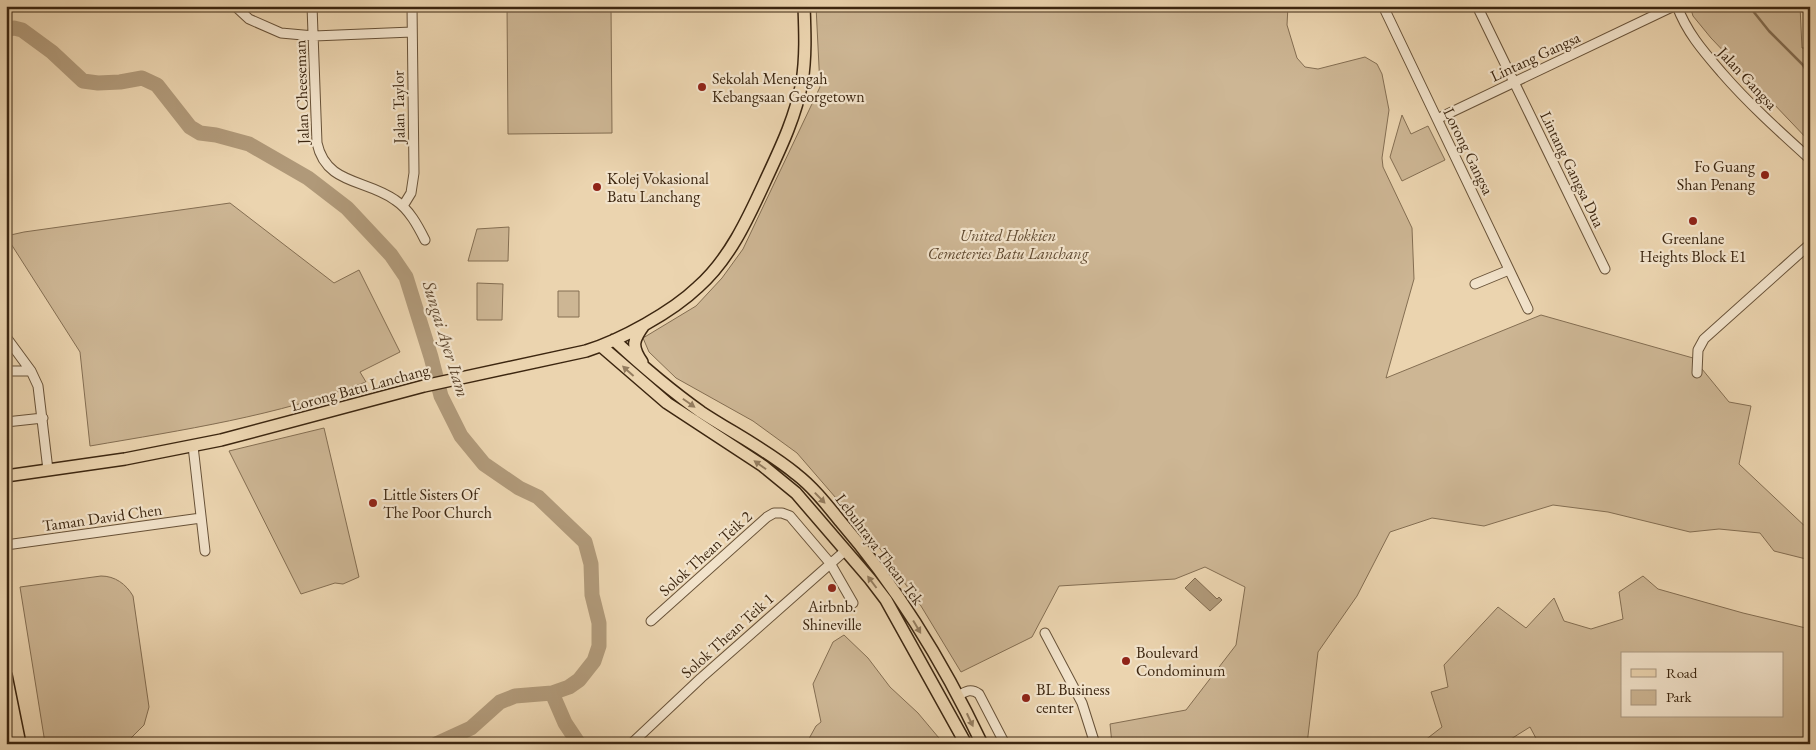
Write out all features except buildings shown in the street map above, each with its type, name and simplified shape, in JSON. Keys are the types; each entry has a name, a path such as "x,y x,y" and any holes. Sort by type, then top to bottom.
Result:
{"main road":[{"name":"Lorong Batu Lanchang","path":"6,476 125,459 221,440 424,386 601,346 648,321 680,302 699,287 718,265 746,221 785,138 795,110 802,83 805,56 804,6"},
{"path":"648,321 635,337 634,344 636,353 650,374"},
{"name":"Lebuhraya Thean Tek","path":"614,340 650,374 703,412 798,475 828,506 870,558 904,605 958,696 982,744"},
{"name":"Lebuhraya Thean Tek","path":"601,346 667,403 763,466 782,481 812,510 886,600 966,744"},
{"path":"916,653 924,661 946,693 958,696 955,702 955,709 966,744"},
{"path":"6,675 20,744"},
{"path":"6,723 11,744"}],"street":[{"path":"235,6 249,19 281,33 314,36 412,32"},
{"name":"Jalan Cheeseman","path":"312,6 317,143 322,161 336,174 384,193 403,206 425,240"},
{"name":"Jalan Taylor","path":"403,206 411,193 414,173 412,6"},
{"name":"Lorong Gangsa","path":"1383,6 1528,309"},
{"name":"Lintang Gangsa Dua","path":"1477,6 1605,269"},
{"name":"Lintang Gangsa","path":"1437,119 1676,6"},
{"name":"Jalan Gangsa","path":"1676,6 1684,23 1705,54 1751,106 1810,159"},
{"path":"1809,6 1810,25"},
{"path":"1697,373 1698,350 1704,339 1810,244"},
{"path":"1475,284 1509,270"},
{"path":"7,342 31,370 40,392 48,470"},
{"path":"6,372 31,370"},
{"path":"6,422 43,418"},
{"path":"193,446 205,551"},
{"name":"Solok Thean Teik 2","path":"651,621 767,517 774,513 790,516 830,563"},
{"name":"Taman David Chen","path":"6,545 201,518"},
{"name":"Solok Thean Teik 1","path":"631,744 701,678 846,550"},
{"path":"830,563 854,603"},
{"path":"1045,633 1082,703 1094,744"},
{"path":"958,696 970,690 974,690 979,694 1005,744"}],"green space":[{"path":"507,6 611,6 612,133 508,134"},
{"name":"United Hokkien Cemeteries Batu Lanchang","path":"816,6 1288,6 1287,25 1297,58 1305,67 1318,69 1365,57 1377,64 1382,74 1389,110 1382,158 1383,167 1412,228 1414,279 1386,378 1541,315 1693,358 1729,402 1751,406 1739,464 1810,531 1810,560 1774,551 1760,533 1719,529 1690,532 1608,512 1553,505 1484,526 1432,518 1390,532 1357,596 1318,652 1307,744 1112,744 1110,724 1186,710 1236,645 1245,587 1205,567 1175,579 1059,586 1032,637 961,672 921,606 881,550 797,453 753,421 676,378 649,352 643,338 696,306 722,278 743,249 820,87"},
{"path":"1690,6 1800,6 1802,48 1810,48 1810,142 1711,38 1693,16"},
{"path":"1402,115 1411,134 1428,126 1445,160 1402,181 1390,157"},
{"path":"230,203 334,283 359,270 400,352 360,372 366,382 332,394 230,421 90,446 80,352 6,236"},
{"path":"509,227 508,261 468,261 477,229"},
{"path":"477,283 503,284 502,320 477,320"},
{"path":"558,291 579,291 579,317 558,317"},
{"path":"324,428 359,577 343,584 335,583 301,594 229,451"},
{"path":"101,576 111,577 120,582 133,596 149,707 144,725 129,740 101,744 45,743 20,587"},
{"path":"1643,576 1658,589 1743,613 1810,629 1810,744 1539,744 1530,727 1503,744 1420,744 1442,727 1431,692 1448,687 1444,665 1498,607 1526,628 1554,598 1564,621 1591,629 1623,619 1619,592"},
{"path":"844,635 868,658 890,687 918,713 944,744 806,744 816,726 821,722 813,684 833,642"}],"shaded area":[{"path":"1195,578 1217,599 1219,597 1222,600 1210,611 1185,588"}],"waterway":[{"path":"1749,6 1769,31 1803,65 1810,77"},
{"name":"Sungai Ayer Itam","path":"6,30 14,28 22,30 52,52 83,81 98,83 120,82 142,78 157,85 190,127 200,133 216,135 249,144 308,178 347,208 391,255 406,277 441,396 461,436 484,464 519,488 538,497 585,542 591,564 592,595 599,623 599,646 594,661 579,680 569,687 552,693 515,696 500,702 471,728 436,744"},
{"path":"552,693 565,723 579,744"}],"place":[{"name":"Sekolah Menengah Kebangsaan Georgetown","path":"702,87"},
{"name":"Fo Guang Shan Penang","path":"1765,175"},
{"name":"Kolej Vokasional Batu Lanchang","path":"597,187"},
{"name":"Greenlane Heights Block E1","path":"1693,221"},
{"name":"Little Sisters Of The Poor Church","path":"373,503"},
{"name":"Airbnb. Shineville","path":"832,588"},
{"name":"Boulevard Condominum","path":"1126,661"},
{"name":"BL Business center","path":"1026,698"}]}
